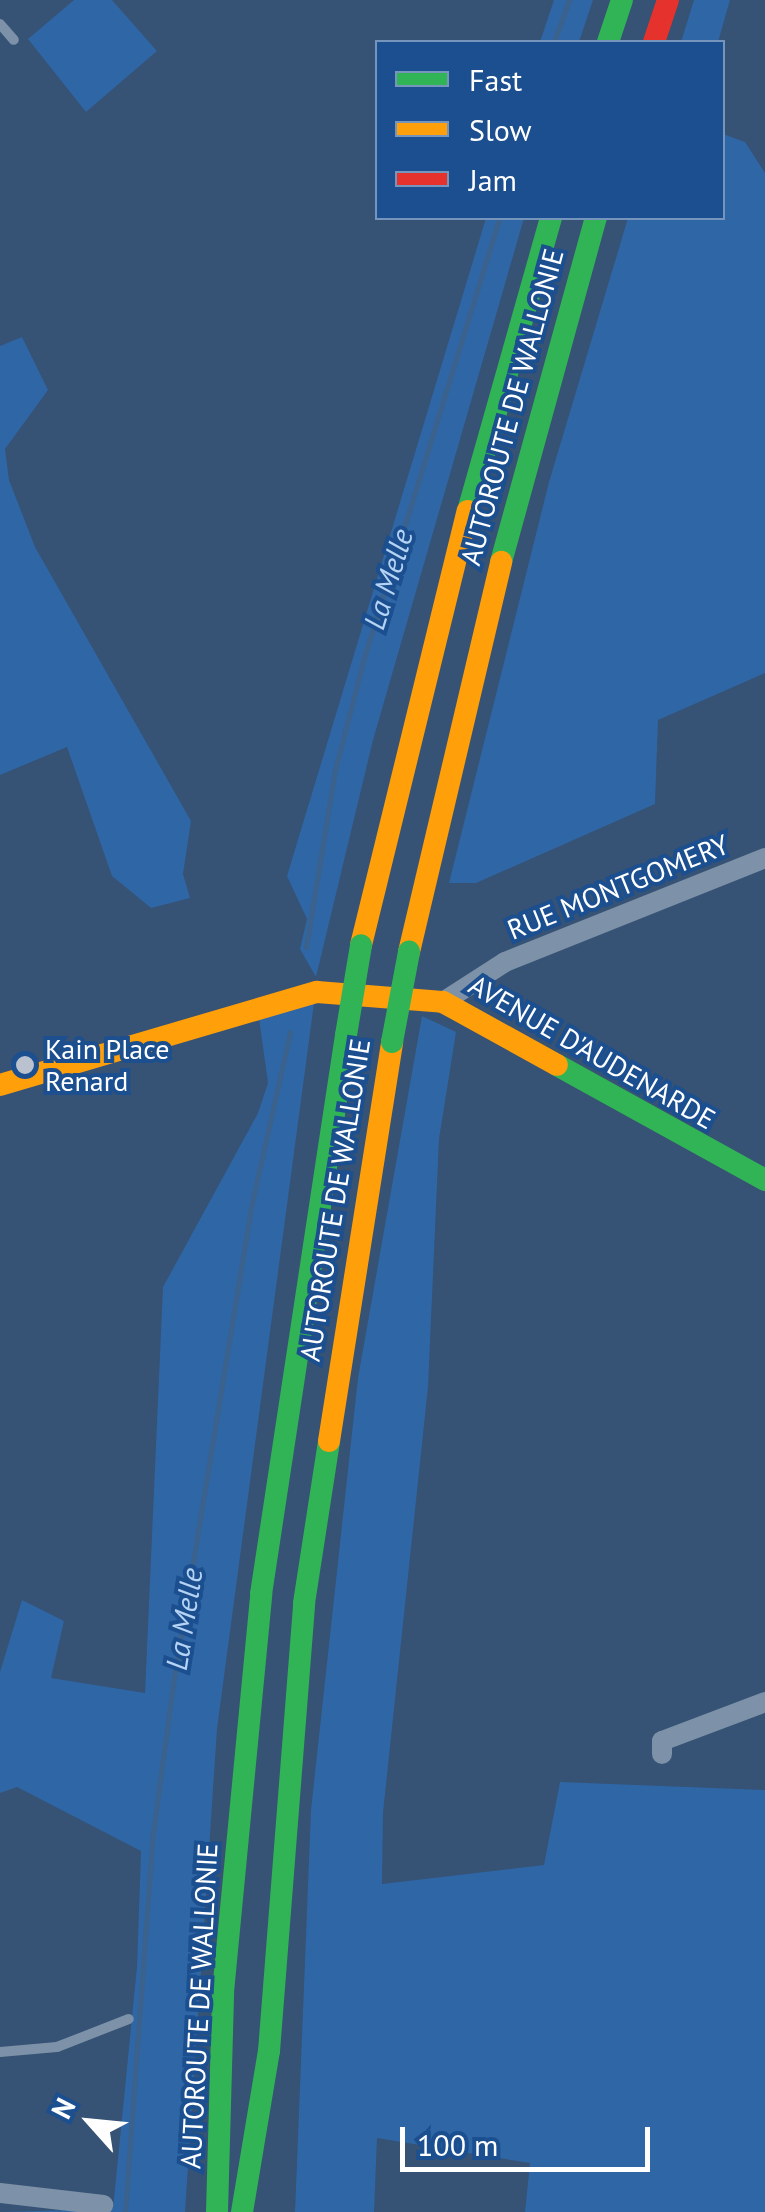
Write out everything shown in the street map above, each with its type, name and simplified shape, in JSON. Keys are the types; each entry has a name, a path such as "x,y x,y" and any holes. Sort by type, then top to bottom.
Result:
{"main road":[{"path":"609,40 622,0"},
{"path":"655,40 668,0"},
{"name":"AUTOROUTE DE WALLONIE","path":"217,2212 224,1992 262,1594 361,945 474,485 550,220"},
{"name":"AUTOROUTE DE WALLONIE","path":"242,2212 270,2051 304,1602 392,1042 409,952 511,516 595,220"},
{"path":"0,1085 123,1054 259,1004 317,992 443,1002"},
{"name":"AVENUE D'AUDENARDE","path":"443,1002 765,1180"}],"street":[{"name":"RUE MONTGOMERY","path":"443,1002 505,962 765,858"},
{"path":"662,1754 662,1741 765,1702"},
{"path":"0,2193 103,2205"}],"lane":[{"path":"0,24 14,40"},
{"path":"0,2052 57,2046 129,2019"}],"shaded area":[{"path":"74,0 112,0 157,51 86,112 28,39"},
{"path":"554,0 593,0 580,40 541,40"},
{"path":"694,0 730,0 719,40 682,40"},
{"path":"725,135 745,142 765,173 765,673 658,720 655,804 476,883 449,883 549,482 627,220 725,220"},
{"path":"485,220 523,220 373,740 316,977 300,949 307,919 287,876"},
{"path":"22,337 48,390 5,449 9,480 35,547 191,821 183,874 190,898 151,908 112,876 67,747 0,775 0,346"},
{"path":"314,1003 217,1729 185,2212 0,2212 113,2209 137,1967 141,1851 17,1787 0,1793 0,1672 22,1600 64,1621 51,1678 145,1693 163,1287 258,1113 268,1083 258,1011"},
{"path":"422,1016 456,1032 439,1139 428,1387 383,1813 382,1884 544,1865 560,1782 765,1790 765,2212 525,2212 530,2163 377,2138 374,2212 295,2212 311,1810 358,1378"}],"waterway":[{"name":"La Melle","path":"555,40 569,0"},
{"name":"La Melle","path":"306,947 335,770 364,658 498,220"},
{"name":"La Melle","path":"125,2212 152,1840 173,1684 251,1207 290,1032"}],"traffic: fast":[{"path":"609,40 622,0"},
{"path":"468,511 550,220"},
{"path":"501,562 595,220"},
{"path":"346,1035 361,945"},
{"path":"392,1042 409,952"},
{"path":"217,2212 223,1992 261,1594 346,1035"},
{"path":"557,1065 765,1180"},
{"path":"242,2212 269,2051 304,1603 329,1441"}],"traffic: slow":[{"path":"361,945 468,511"},
{"path":"409,952 501,562"},
{"path":"0,1085 317,992 443,1002 557,1065"},
{"path":"329,1441 392,1042"}],"traffic: jam":[{"path":"655,40 668,0"}],"place":[{"name":"Kain Place Renard","path":"25,1065"}]}
